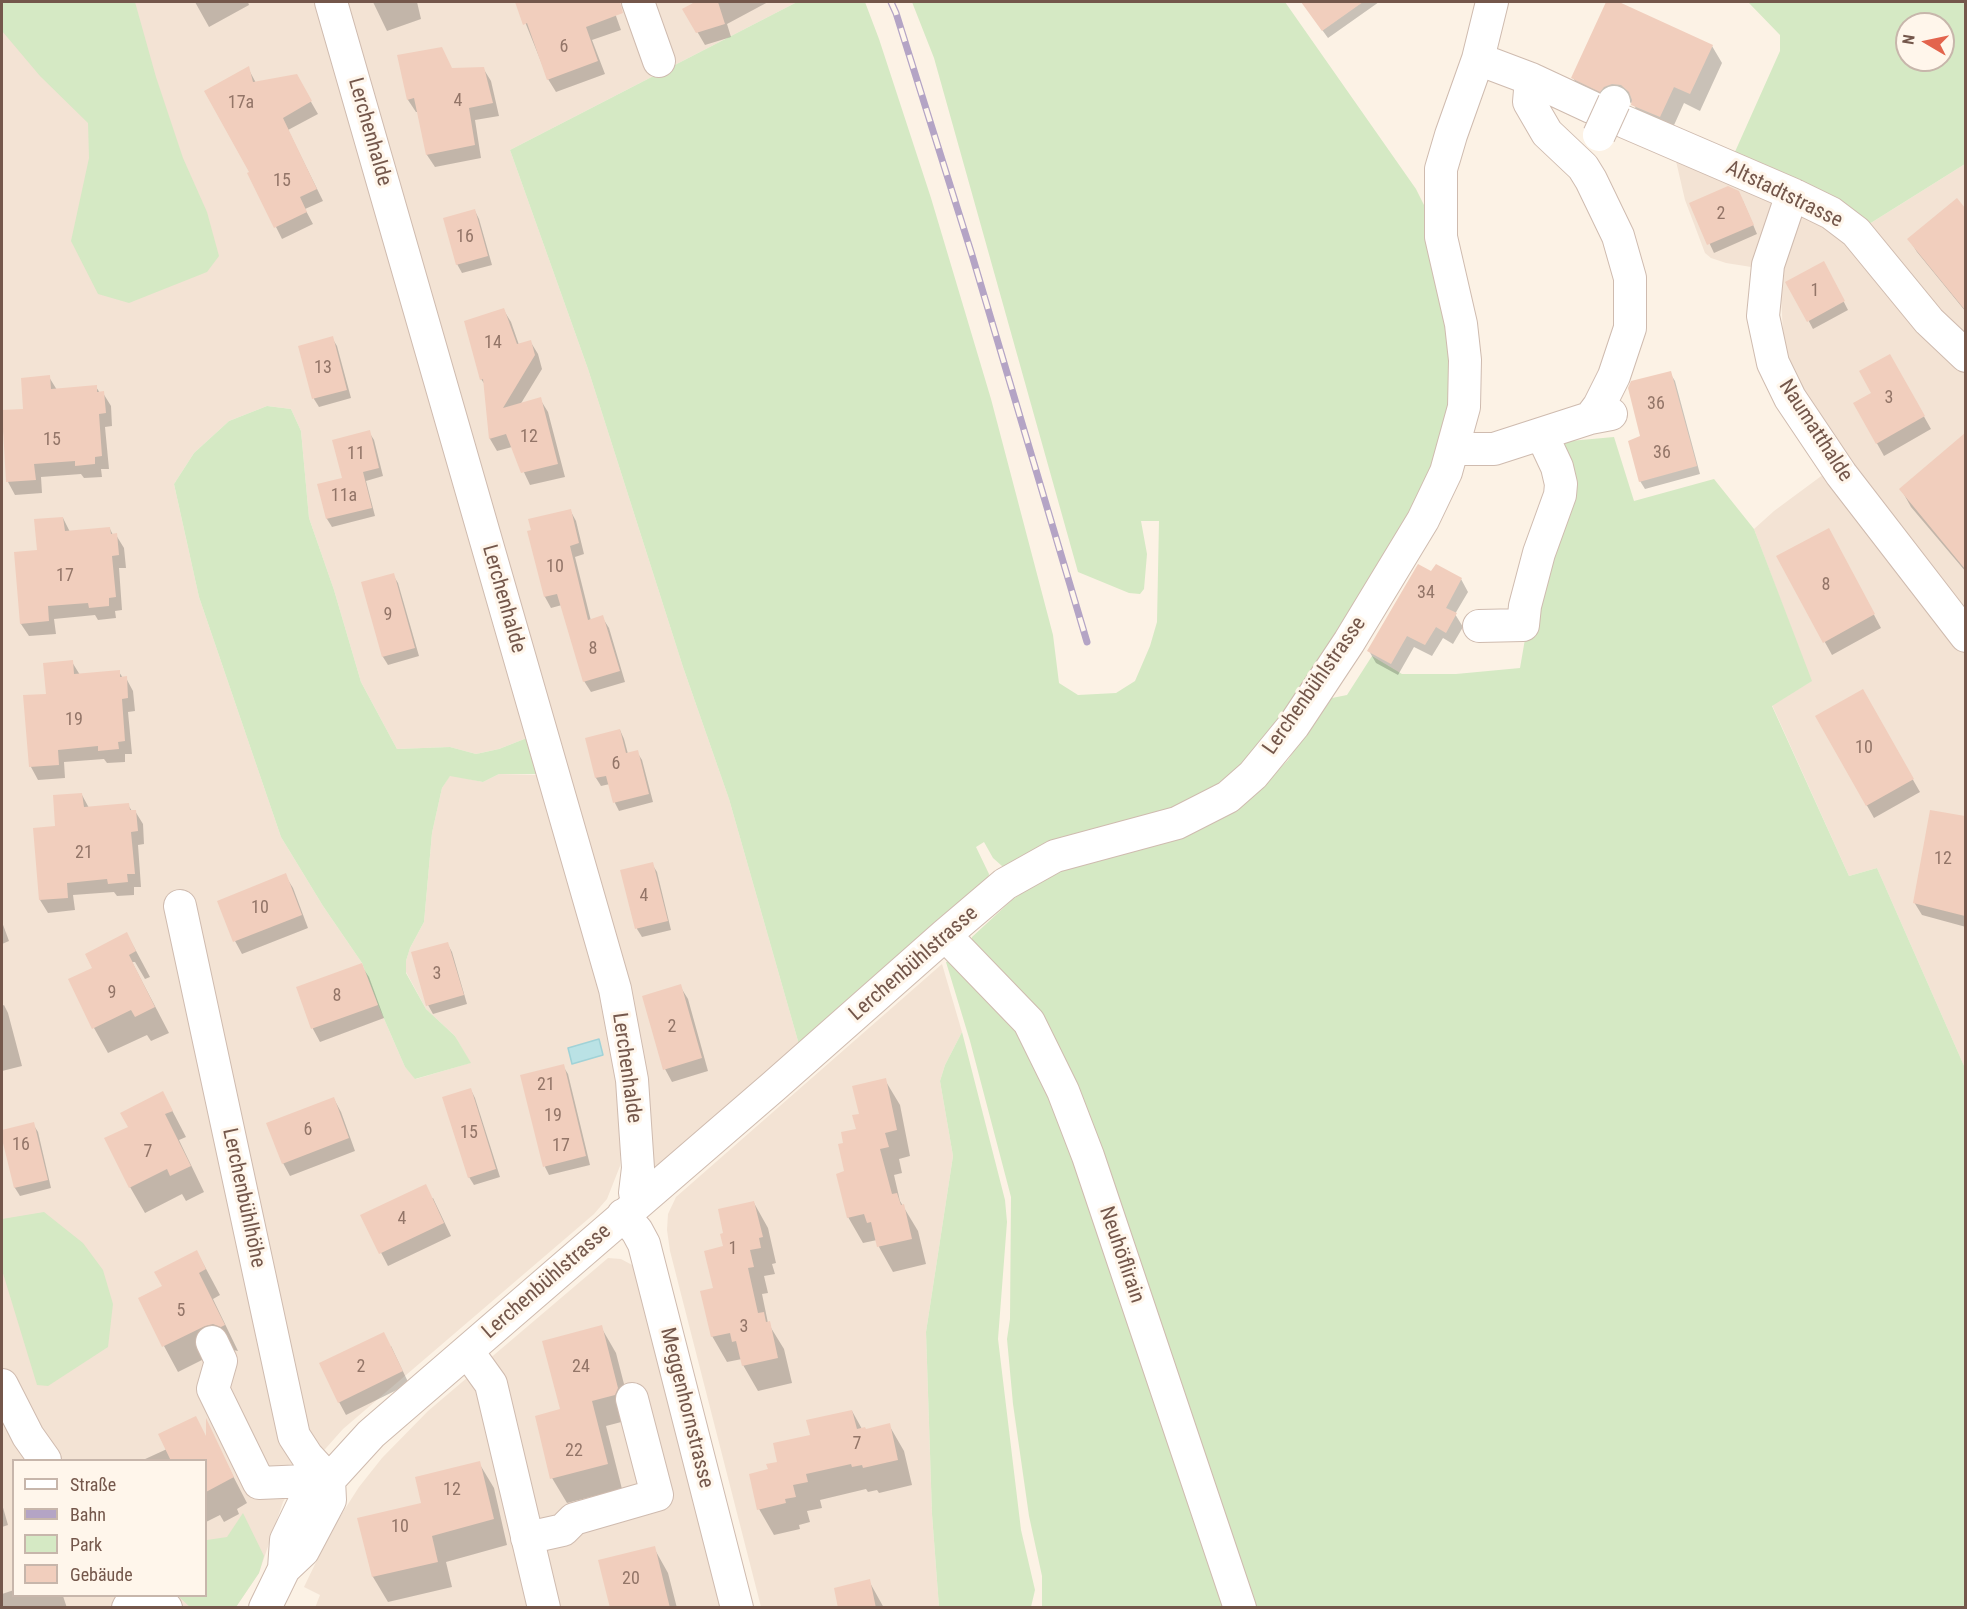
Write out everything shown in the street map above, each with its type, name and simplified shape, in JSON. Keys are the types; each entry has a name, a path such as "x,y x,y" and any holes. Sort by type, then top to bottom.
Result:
{"street":[{"name":"Lerchenhalde","path":"331,2 615,989 632,1080 638,1168 632,1208"},
{"path":"638,2 659,61"},
{"name":"Lerchenbühlstrasse","path":"329,1480 371,1434 1005,884 1055,856 1177,823 1228,797 1253,775 1294,725 1349,642 1423,520 1446,472 1453,449 1464,407 1465,360 1461,324 1441,237 1441,169 1478,59 1492,2"},
{"name":"Altstadtstrasse","path":"1478,59 1531,79 1607,117 1792,194 1831,213 1856,232 1929,321 1965,356"},
{"path":"1453,449 1494,449 1602,416 1599,406 1614,376 1630,328 1630,278 1618,236 1583,167 1547,133 1529,102 1531,79"},
{"path":"1583,167 1607,117"},
{"name":"Naumatthalde","path":"1792,194 1768,265 1763,316 1773,363 1790,398 1841,474 1965,636"},
{"path":"1479,626 1523,625 1525,606 1539,553 1560,495 1561,484 1557,467 1542,435"},
{"name":"Lerchenbühlhöhe","path":"180,906 294,1436 307,1456 329,1480"},
{"name":"Neuhöflirain","path":"945,935 1029,1022 1064,1091 1240,1608"},
{"name":"Meggenhornstrasse","path":"632,1208 637,1231 644,1244 737,1608"},
{"path":"212,1342 221,1361 213,1389 259,1483 329,1480 330,1500 303,1551 284,1569 265,1608"},
{"name":"Lerchenbühlstrasse","path":"468,1352 491,1384 544,1608"},
{"path":"2,1384 28,1436 44,1459"},
{"path":"527,1538 563,1530 574,1519 657,1495 632,1399"},
{"path":"155,1597 166,1608"}],"shaded area":[{"path":"2,2 797,2 510,150 588,369 683,667 729,799 800,1048 662,1168 658,1169 648,1163 642,1071 622,984 551,736 532,736 499,749 476,754 450,747 397,749 361,682 334,590 309,518 301,431 291,409 267,406 229,421 194,453 174,484 199,597 281,837 323,906 362,963 405,1067 416,1079 470,1063 455,1036 426,1009 406,972 406,961 410,948 424,922 432,833 442,788 450,775 483,782 499,774 542,775 608,1002 621,1067 617,1078 621,1123 620,1166 607,1199 594,1214 343,1429 294,1484 283,1502 259,1573 236,1607 2,1608"},
{"path":"1676,161 1866,226 1965,164 1965,1068 1877,868 1849,876 1772,705 1811,681 1754,529 1774,511 1847,457 1801,388 1788,359 1783,332 1781,297 1783,272 1726,263 1711,258 1705,253 1685,200"},
{"path":"942,964 962,1032 945,1065 940,1081 953,1156 926,1332 932,1514 939,1607 761,1607 670,1251 667,1230 668,1214 676,1197"},
{"path":"608,1258 621,1259 634,1266 727,1607 315,1608 320,1595 304,1587 332,1529 359,1487 382,1458 428,1411"}],"green space":[{"path":"2,2 135,2 156,77 183,158 207,212 219,256 207,272 129,303 98,294 71,241 89,158 88,123 40,76 2,31"},
{"path":"797,2 865,2 931,198 991,399 1053,635 1059,683 1078,695 1116,693 1135,681 1150,646 1157,622 1159,521 1141,521 1147,554 1144,589 1140,594 1129,593 1078,572 934,58 912,2 1285,2 1416,189 1424,205 1454,356 1446,437 1411,517 1283,718 1255,754 1216,787 1160,815 1064,837 1033,851 1008,868 993,858 984,842 976,847 989,874 988,882 800,1048 729,799 683,667 588,369 510,150"},
{"path":"1748,2 1965,2 1965,164 1866,226 1734,154 1780,51 1780,35"},
{"path":"267,406 291,409 301,431 309,518 334,590 361,682 397,749 450,747 476,754 499,749 532,736 542,774 499,774 483,782 450,776 442,788 432,833 424,922 410,948 406,961 406,973 426,1009 455,1036 471,1063 415,1079 405,1067 362,963 323,906 281,837 199,597 174,484 194,453 229,421"},
{"path":"1614,437 1634,501 1714,479 1754,529 1812,681 1772,706 1849,876 1877,868 1965,1068 1965,1607 1042,1607 1042,1576 1029,1516 1013,1404 1007,1339 1010,1319 1011,1197 970,1041 946,962 948,961 1003,1007 1104,1190 972,942 972,937 1012,900 1043,878 1263,785 1288,760 1327,699 1347,695 1372,656 1402,674 1456,674 1520,668 1559,442"},
{"path":"962,1032 1005,1200 1007,1222 998,1339 1021,1530 1035,1590 1031,1607 939,1607 932,1514 926,1332 953,1156 940,1081 945,1065"},
{"path":"44,1212 83,1243 103,1270 113,1304 108,1347 48,1386 37,1385 2,1270 2,1219"},
{"path":"243,1513 264,1556 259,1573 236,1607 190,1607 179,1597 207,1597 207,1540 227,1537"}],"water":[{"path":"599,1039 603,1055 572,1064 568,1048"}],"building":[{"path":"515,2 620,2 623,13 586,27 598,61 547,80 527,23 523,25"},
{"path":"695,2 718,2 725,24 696,33 682,9"},
{"path":"1301,2 1363,2 1322,31"},
{"path":"1606,2 1619,2 1713,45 1690,94 1674,87 1660,117 1631,105 1629,92 1621,85 1612,84 1604,87 1600,92 1571,78"},
{"path":"442,47 452,68 484,67 493,103 469,108 475,145 426,155 414,98 407,100 397,55"},
{"path":"249,66 253,82 297,74 312,101 283,118 317,189 300,197 307,212 274,228 247,173 249,172 204,91"},
{"path":"1728,186 1739,191 1754,225 1707,245 1689,203"},
{"path":"1957,198 1965,208 1965,310 1907,239"},
{"path":"475,209 488,256 456,265 443,218"},
{"path":"1824,261 1845,301 1807,322 1785,282"},
{"path":"504,308 517,344 531,340 535,355 503,408 541,397 558,464 521,473 506,434 489,439 483,379 480,380 464,321"},
{"path":"333,336 347,390 312,399 298,346"},
{"path":"1890,354 1925,416 1876,444 1853,403 1871,393 1859,371"},
{"path":"1671,371 1697,466 1639,482 1628,441 1640,436 1628,388 1631,381"},
{"path":"50,375 51,389 97,385 97,392 104,391 106,413 99,414 102,456 95,457 95,464 75,466 75,461 34,464 36,480 6,482 2,410 23,409 21,378"},
{"path":"370,430 379,468 363,472 372,508 326,519 317,484 342,478 332,440"},
{"path":"1965,433 1965,569 1899,489"},
{"path":"571,509 579,543 570,546 588,620 603,615 620,671 583,682 557,594 544,597 527,531 531,530 528,519"},
{"path":"63,517 65,531 110,527 111,534 117,533 119,555 112,556 116,597 109,598 109,606 89,608 88,603 48,606 49,621 20,624 14,552 37,550 34,519"},
{"path":"1829,528 1875,614 1823,643 1776,556"},
{"path":"1418,564 1431,571 1436,564 1462,578 1446,608 1457,613 1446,633 1436,627 1425,645 1407,636 1391,664 1367,651"},
{"path":"394,573 415,648 382,657 361,582"},
{"path":"73,660 74,674 120,670 120,677 127,676 128,698 122,699 125,741 118,742 119,749 98,751 98,746 58,750 59,765 29,767 23,695 46,694 43,663"},
{"path":"1863,689 1914,779 1866,806 1815,716"},
{"path":"620,729 626,753 638,750 649,794 613,803 606,776 595,778 585,738"},
{"path":"82,793 84,807 129,803 130,810 136,810 138,831 131,832 135,874 127,874 128,882 108,884 107,879 67,883 68,898 39,900 33,828 55,826 53,795"},
{"path":"1930,810 1965,816 1965,916 1913,903"},
{"path":"653,862 668,921 635,929 620,870"},
{"path":"286,873 302,915 233,942 217,901"},
{"path":"127,932 136,951 129,955 155,1007 135,1017 131,1010 92,1029 68,979 92,968 85,954"},
{"path":"448,942 464,995 426,1006 411,952"},
{"path":"362,963 378,1005 311,1029 296,987"},
{"path":"681,984 702,1058 663,1070 642,996"},
{"path":"564,1064 586,1156 543,1167 520,1075"},
{"path":"886,1078 897,1130 885,1133 889,1147 880,1149 892,1194 897,1193 901,1205 904,1204 912,1239 877,1247 871,1222 867,1223 864,1214 847,1218 836,1174 844,1171 838,1144 843,1143 841,1132 856,1129 852,1115 859,1114 852,1086"},
{"path":"471,1088 496,1169 468,1178 442,1097"},
{"path":"163,1091 173,1111 165,1114 191,1166 170,1176 167,1169 129,1188 104,1138 128,1127 120,1113"},
{"path":"334,1097 349,1138 282,1164 266,1123"},
{"path":"34,1122 48,1180 14,1188 2,1139 2,1130"},
{"path":"426,1184 444,1223 379,1254 360,1215"},
{"path":"754,1201 763,1237 759,1238 761,1248 750,1250 754,1267 748,1268 758,1313 764,1312 766,1322 770,1321 778,1358 742,1366 736,1341 732,1342 730,1333 711,1337 700,1291 713,1288 704,1251 723,1246 718,1209"},
{"path":"197,1250 206,1269 199,1273 225,1325 205,1326 162,1347 138,1298 162,1286 154,1272"},
{"path":"602,1325 618,1388 615,1395 592,1401 608,1464 550,1479 535,1416 560,1409 542,1341"},
{"path":"384,1332 403,1371 338,1403 319,1363"},
{"path":"852,1410 857,1429 890,1423 898,1460 863,1468 862,1465 852,1467 851,1464 806,1474 808,1482 793,1485 796,1497 785,1499 786,1503 757,1510 749,1474 768,1469 766,1464 777,1462 773,1443 810,1435 806,1420"},
{"path":"196,1416 206,1436 206,1418 234,1477 207,1491 207,1459 170,1459 158,1434"},
{"path":"480,1461 494,1519 432,1536 438,1562 372,1577 357,1518 421,1503 415,1477"},
{"path":"655,1546 670,1608 610,1608 598,1560"},
{"path":"870,1579 876,1608 838,1608 834,1588"}],"railway":[{"path":"891,2 972,255 1087,642"}]}
